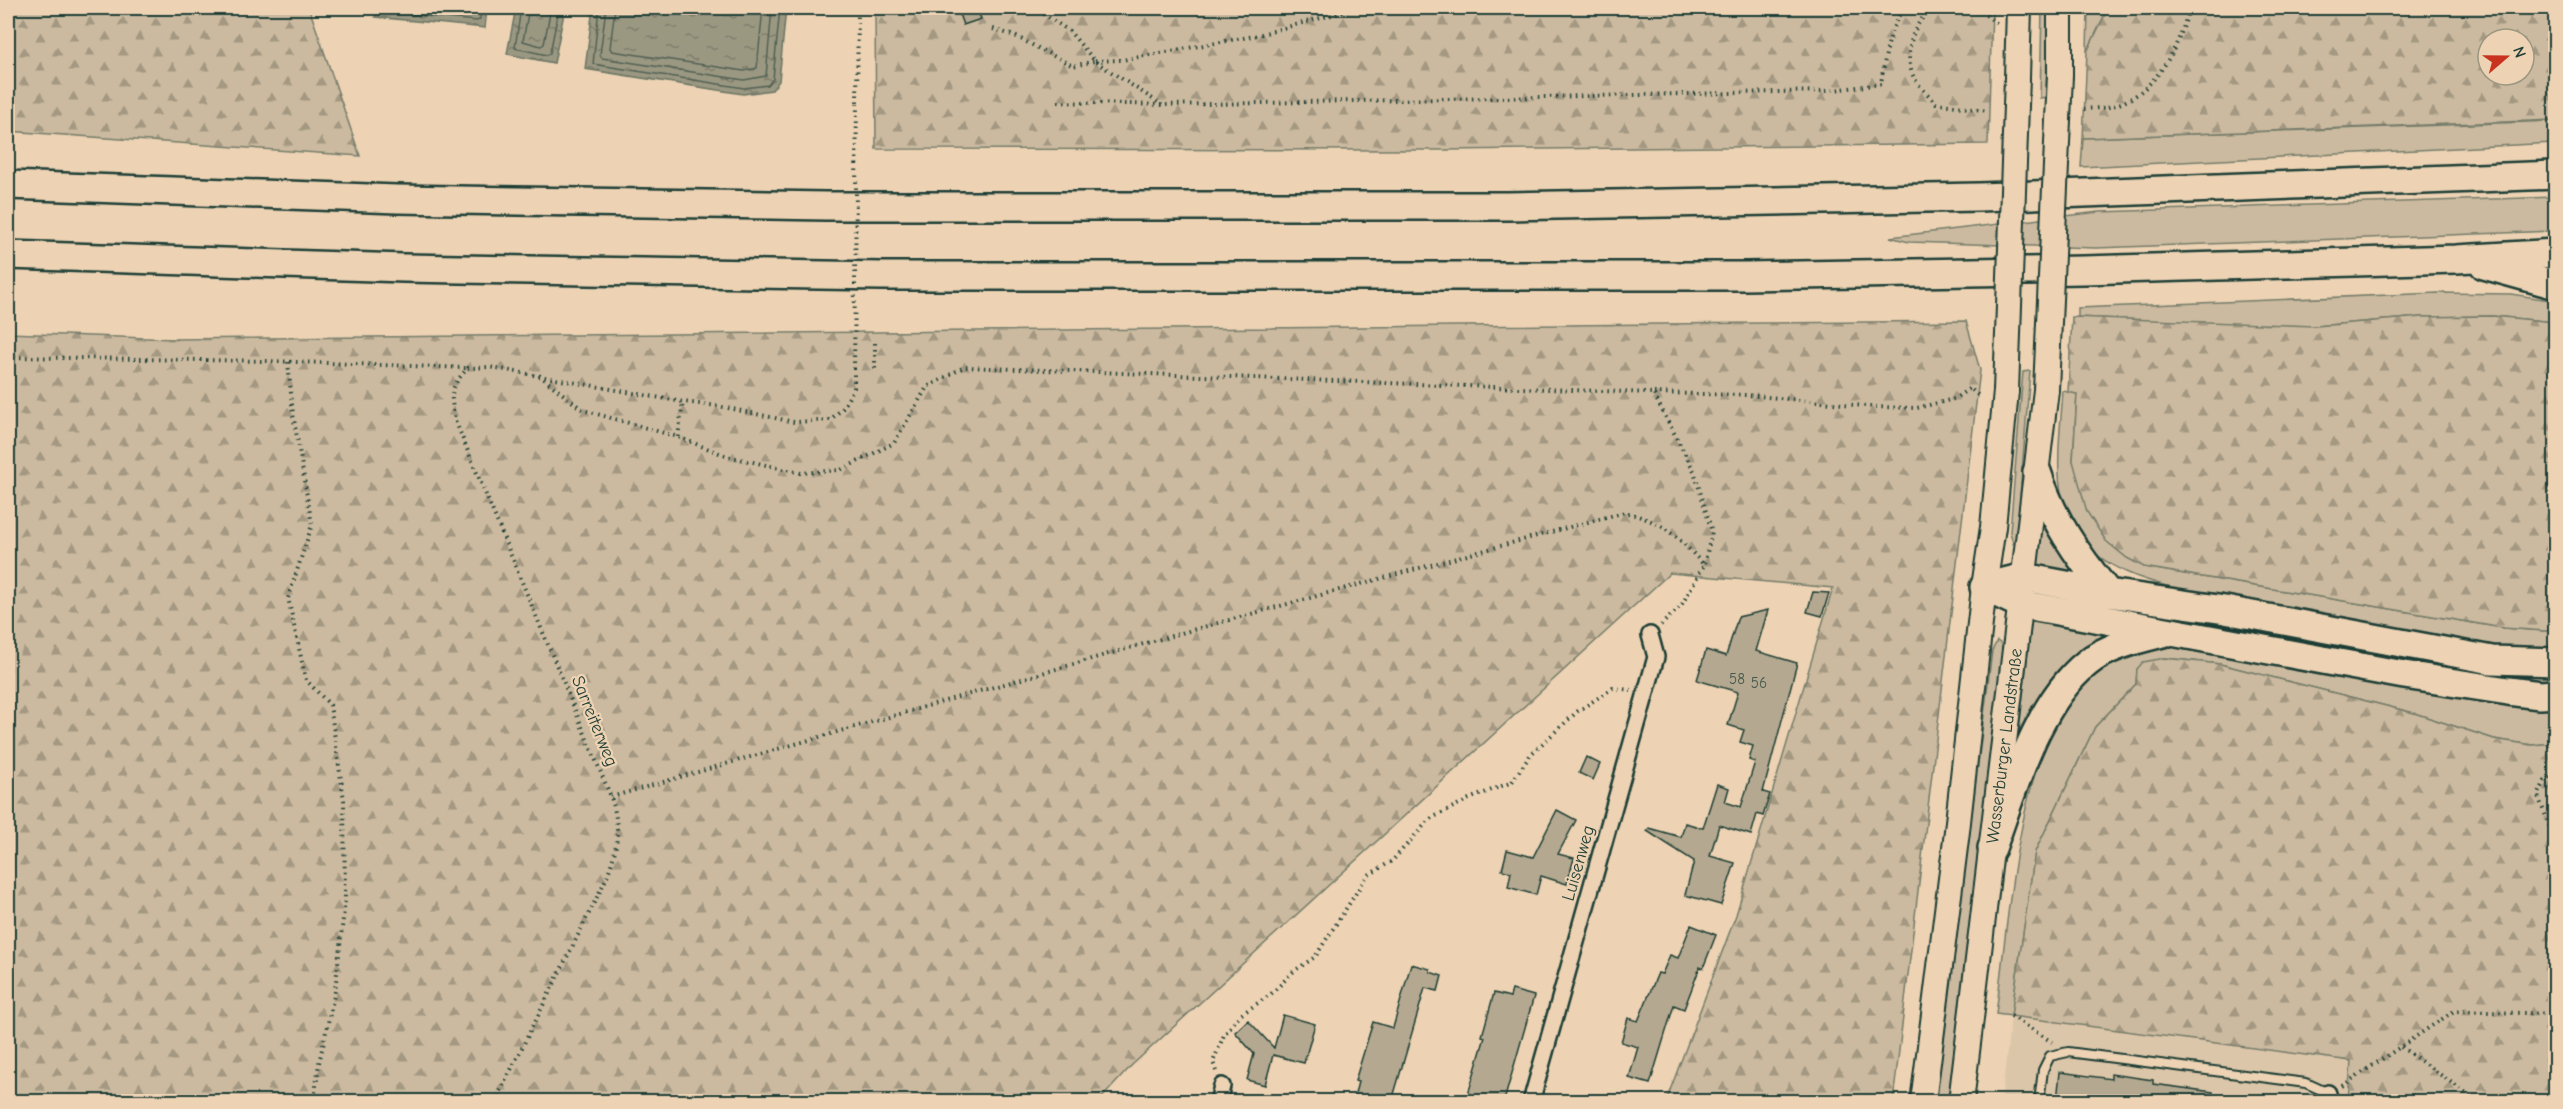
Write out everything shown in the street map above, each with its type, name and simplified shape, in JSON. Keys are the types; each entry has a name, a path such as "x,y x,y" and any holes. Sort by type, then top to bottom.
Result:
{"highway":[{"path":"8,186 409,199 826,206 1508,206 1990,197 2556,175"},
{"path":"8,255 404,268 882,276 1745,276 2084,270 2456,259 2556,253"},
{"path":"2456,259 2556,285"},
{"path":"2037,472 2045,499 2059,527 2081,560 2108,593"},
{"path":"1984,587 2024,577 2108,593 2225,610 2492,660 2556,662"},
{"path":"1984,587 2020,604 2404,675 2508,691 2540,695 2556,694"},
{"path":"1992,848 2039,728 2062,688 2088,662 2129,642 2169,631"}],"main road":[{"name":"Wasserburger Landstraße","path":"1923,1101 1958,831 1984,587 1993,527 2006,391 2019,8"},
{"name":"Wasserburger Landstraße","path":"1961,1101 2046,390 2060,75 2060,8"}],"street":[{"name":"Luisenweg","path":"1531,1101 1656,657 1650,635"},
{"path":"1218,1101 1222,1086"}],"lane":[{"path":"2039,1101 2043,1070 2050,1056 2068,1052 2306,1083 2329,1097"}],"path":[{"path":"8,357 489,367 683,402 718,406 794,422 830,420 843,408 854,388 858,8"},
{"path":"1035,8 1069,31 1095,61 1163,105"},
{"path":"993,29 1015,36 1073,66 1095,61 1122,60 1254,36 1358,8"},
{"path":"1058,102 1163,105 1826,91 1881,84 1890,38 1901,11 1906,8"},
{"path":"1937,8 1930,10 1918,24 1910,41 1909,61 1913,75 1936,104 1988,111"},
{"path":"1976,8 1998,24"},
{"path":"2084,109 2111,107 2145,88 2173,52 2189,8"},
{"path":"875,343 875,369"},
{"path":"288,362 293,414 312,525 288,598 306,680 330,705 344,800 345,901 335,991 319,1063 314,1101"},
{"path":"539,375 583,410 678,437 727,456 801,473 841,470 894,443 927,387 964,367 1746,395 1876,407 1917,408 1954,399 1970,388 1981,398"},
{"name":"Sarreiterweg","path":"468,368 454,383 451,402 455,420 611,797 618,831 616,852 606,879 495,1101"},
{"path":"1650,635 1682,606 1704,565 1712,532 1694,471 1653,393"},
{"path":"678,437 683,402"},
{"path":"611,797 1185,632 1625,512 1655,521 1678,537 1704,565"},
{"path":"1222,1086 1213,1062 1224,1035 1239,1016 1271,994 1294,970 1315,957 1367,876 1392,861 1430,819 1469,799 1512,782 1539,747 1578,711 1613,688"},
{"path":"2556,775 2545,781 2538,796 2556,843"},
{"path":"2329,1097 2454,1011 2556,1014"},
{"path":"2011,1016 2068,1052"},
{"path":"2401,1047 2479,1101"}],"shaded area":[{"path":"2011,1016 2351,1061 2348,1101 2001,1102"}],"green space":[{"path":"8,8 309,8 360,156 8,131"},
{"path":"875,8 1992,8 1988,144 1442,150 876,149"},
{"path":"2042,8 2048,8 2046,97 2040,98"},
{"path":"2088,8 2108,8 2087,52"},
{"path":"2108,8 2555,8 2555,120 2083,138 2087,52"},
{"path":"2555,121 2555,143 2081,167 2083,138"},
{"path":"2555,197 2555,231 2096,248 1909,242 1890,237 2099,212"},
{"path":"2438,293 2511,294 2556,301 2555,322 2492,316 2421,317 2316,326 2078,317 2078,308"},
{"path":"2492,316 2555,322 2555,630 2503,628 2144,567 2127,558 2106,541 2087,512 2073,461 2077,394 2068,392 2072,317 2316,326 2421,317"},
{"path":"1966,321 1980,370 1893,1101 1666,1101 1736,915 1833,588 1670,573 1132,1065 1099,1101 8,1101 8,333 174,339"},
{"path":"2030,371 2017,534 2013,543 2010,532 2023,372"},
{"path":"2063,391 2077,394 2073,461 2144,567 2503,628 2555,630 2555,647 2540,650 2508,647 2379,628 2192,592 2156,583 2115,567 2100,558 2082,540 2071,524 2064,506 2059,468"},
{"path":"2041,511 2078,575 2036,566"},
{"path":"2037,586 2432,662 2522,675 2555,673 2555,685 2519,684 2035,591"},
{"path":"2032,616 2122,631 2018,741"},
{"path":"1997,641 2003,645 2003,661 1948,1101 1936,1102 1992,651"},
{"path":"2157,645 2200,647 2555,703 2555,743 2532,745 2494,739 2414,713 2220,664 2165,658 2137,669 2136,684 2095,727 2035,852 2011,1016 1996,1014 2020,834 2038,764 2050,730 2071,696 2095,671 2120,657"},
{"path":"2165,658 2220,664 2414,713 2494,739 2532,745 2555,743 2555,1101 2348,1101 2351,1061 2011,1016 2035,852 2095,727 2136,684 2137,669 2143,662"}],"water":[{"path":"376,8 487,8 485,28 375,17"},
{"path":"516,8 565,8 554,63 507,54"},
{"path":"593,8 786,8 779,81 772,90 743,94 585,69"}],"building":[{"path":"966,8 977,8 981,19 963,25 959,14"},
{"path":"1813,592 1829,593 1822,616 1807,612"},
{"path":"1768,610 1756,651 1797,663 1763,792 1770,794 1763,816 1757,814 1751,835 1719,825 1710,856 1735,863 1721,905 1685,895 1694,861 1647,831 1649,828 1681,837 1685,823 1703,828 1717,784 1729,788 1725,802 1741,807 1755,762 1749,760 1753,746 1740,742 1744,730 1728,725 1738,692 1697,680 1706,650 1726,656 1738,617"},
{"path":"1586,757 1600,764 1593,780 1579,773"},
{"path":"1557,810 1576,820 1558,854 1574,858 1567,884 1541,876 1536,895 1508,887 1511,872 1502,870 1507,850 1533,857"},
{"path":"1691,925 1716,935 1703,968 1700,967 1684,1009 1674,1005 1650,1084 1629,1078 1638,1047 1621,1042 1628,1018 1638,1021 1658,973 1662,974 1670,955 1678,958"},
{"path":"1411,964 1430,969 1430,972 1442,976 1438,991 1425,988 1392,1101 1353,1101 1358,1082 1355,1081 1373,1022 1393,1028"},
{"path":"1512,990 1534,996 1504,1101 1481,1101 1482,1098 1468,1094 1485,1037 1482,1036 1494,993 1510,997"},
{"path":"1283,1015 1315,1024 1304,1063 1273,1055 1265,1085 1247,1080 1254,1054 1235,1032 1248,1020 1274,1048"},
{"path":"2060,1072 2111,1079 2111,1074 2153,1080 2153,1084 2213,1092 2213,1101 2057,1101"}]}
